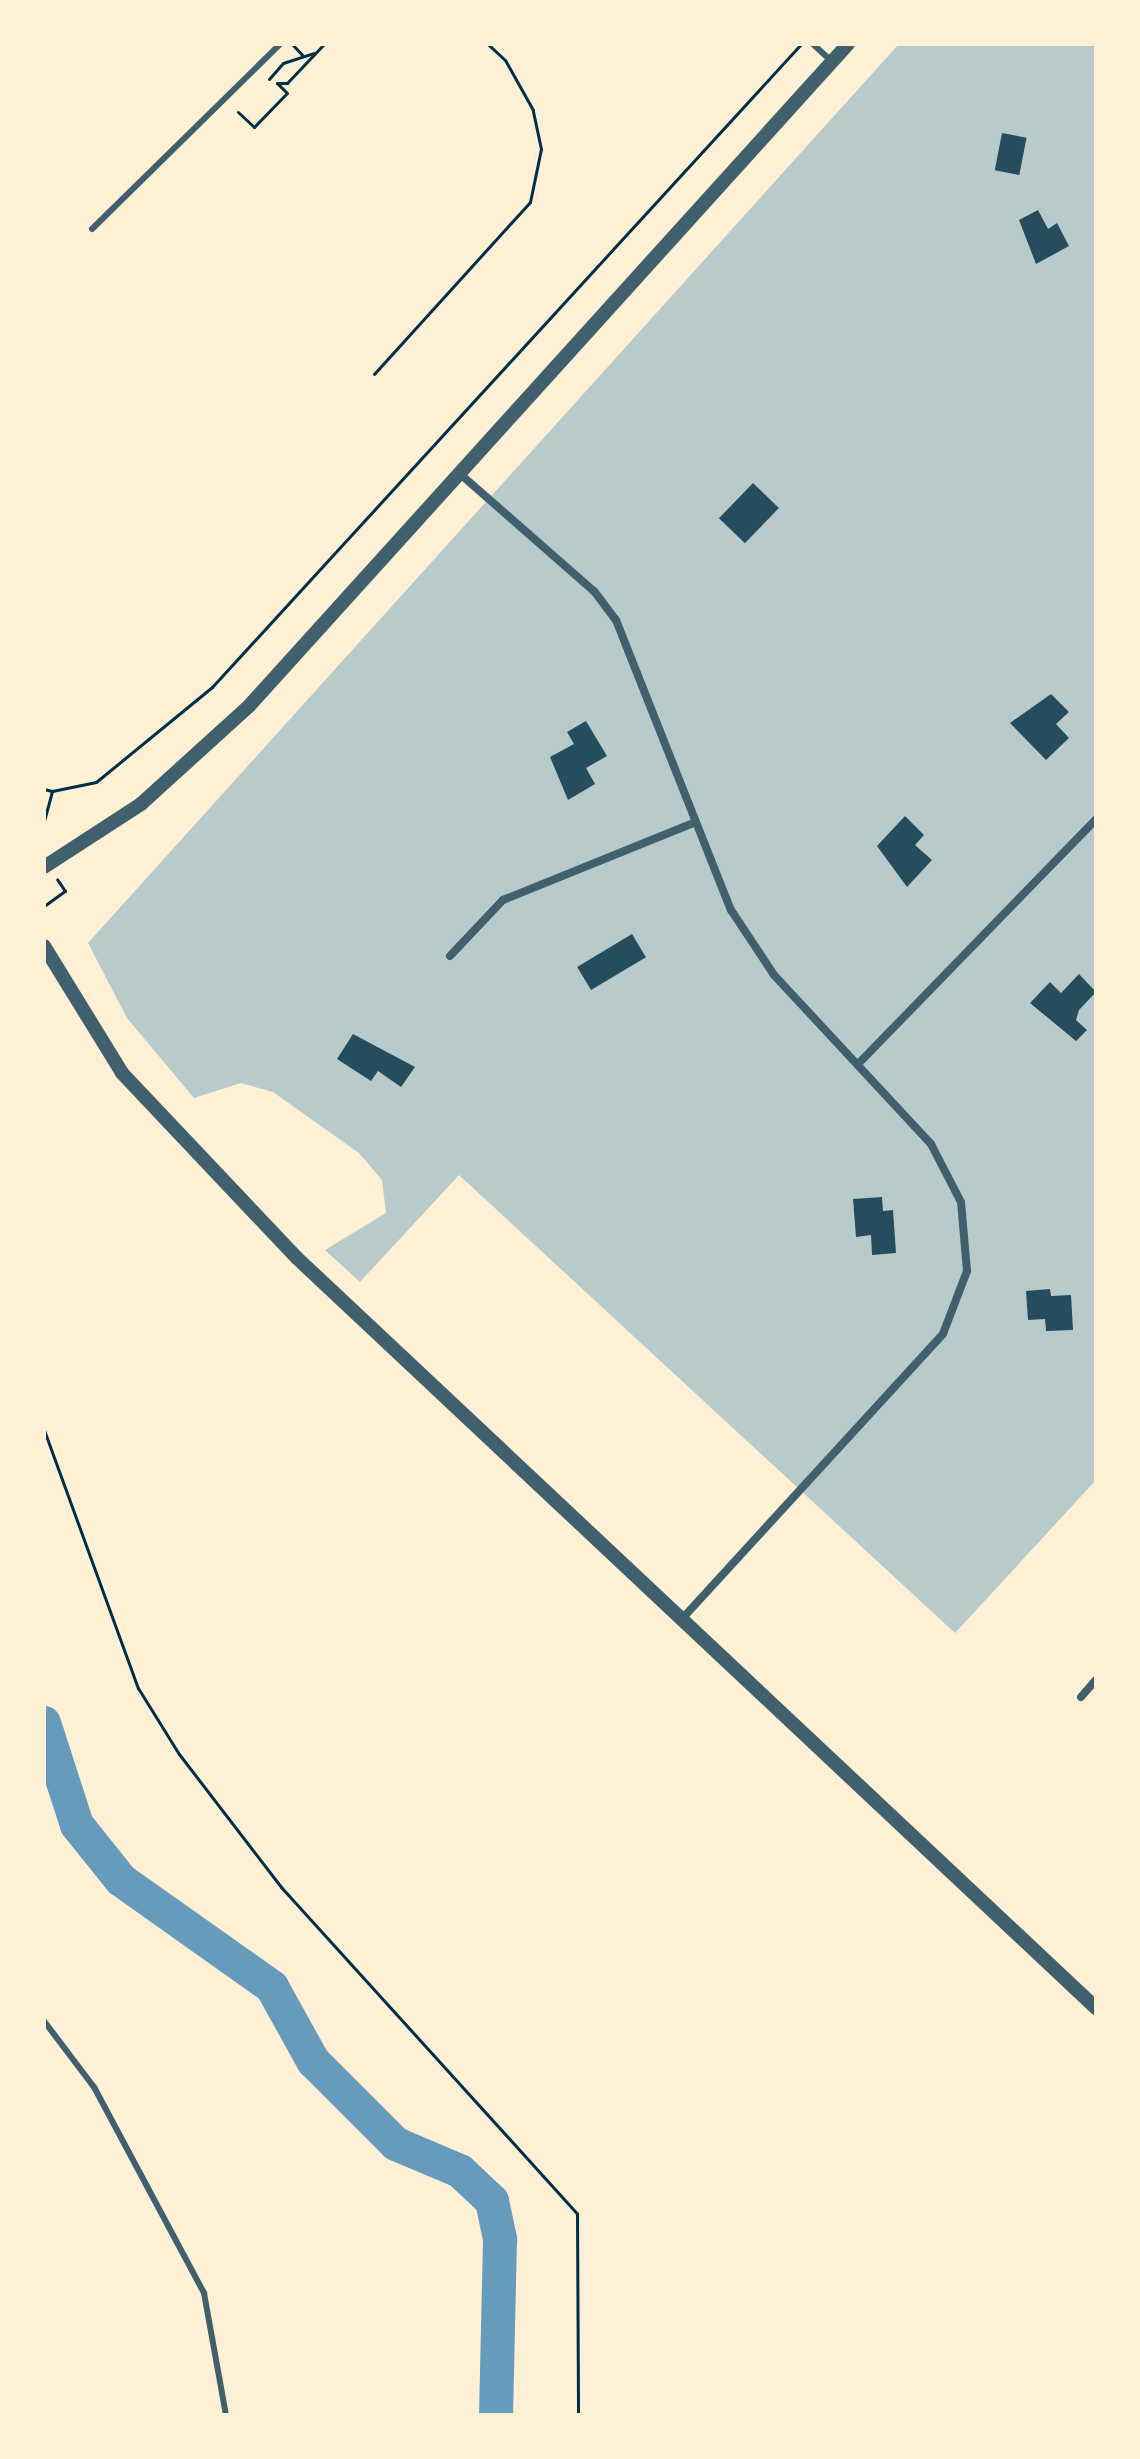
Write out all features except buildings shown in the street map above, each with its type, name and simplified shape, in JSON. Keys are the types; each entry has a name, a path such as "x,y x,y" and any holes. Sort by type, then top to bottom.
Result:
{"street":[{"path":"46,866 201,754 848,44"},
{"path":"458,473 594,591 616,620 640,666 694,823 747,937 861,1061 950,1175 967,1239 963,1290 924,1360 682,1619"},
{"path":"861,1061 1096,819"},
{"path":"450,956 503,900 694,823"},
{"path":"44,946 88,1028 153,1106 297,1258 1096,2008"},
{"path":"1081,1697 1096,1680"}],"lane":[{"path":"92,229 280,44"},
{"path":"813,44 832,61"},
{"path":"44,2021 94,2087 204,2293 226,2415"}],"path":[{"path":"292,44 304,56"},
{"path":"238,112 254,127 287,93 277,83 287,83 324,44"},
{"path":"374,374 530,202 541,149 533,110 505,60 488,44"},
{"path":"790,44 796,49"},
{"path":"44,789 52,791 96,782 212,687 801,44"},
{"path":"269,79 304,56 316,52"},
{"path":"44,821 52,791"},
{"path":"44,906 65,891 46,866"},
{"path":"44,1430 138,1688 179,1754 281,1887 577,2214 578,2415"}],"shaded area":[{"path":"899,44 1096,44 1096,1480 955,1633 459,1175 360,1282 325,1250 386,1213 382,1180 359,1153 273,1092 241,1083 194,1098 127,1018 88,943"}],"waterway":[{"path":"44,1723 77,1825 121,1880 272,1987 313,2061 396,2144 460,2171 492,2201 500,2240 496,2415"}]}
